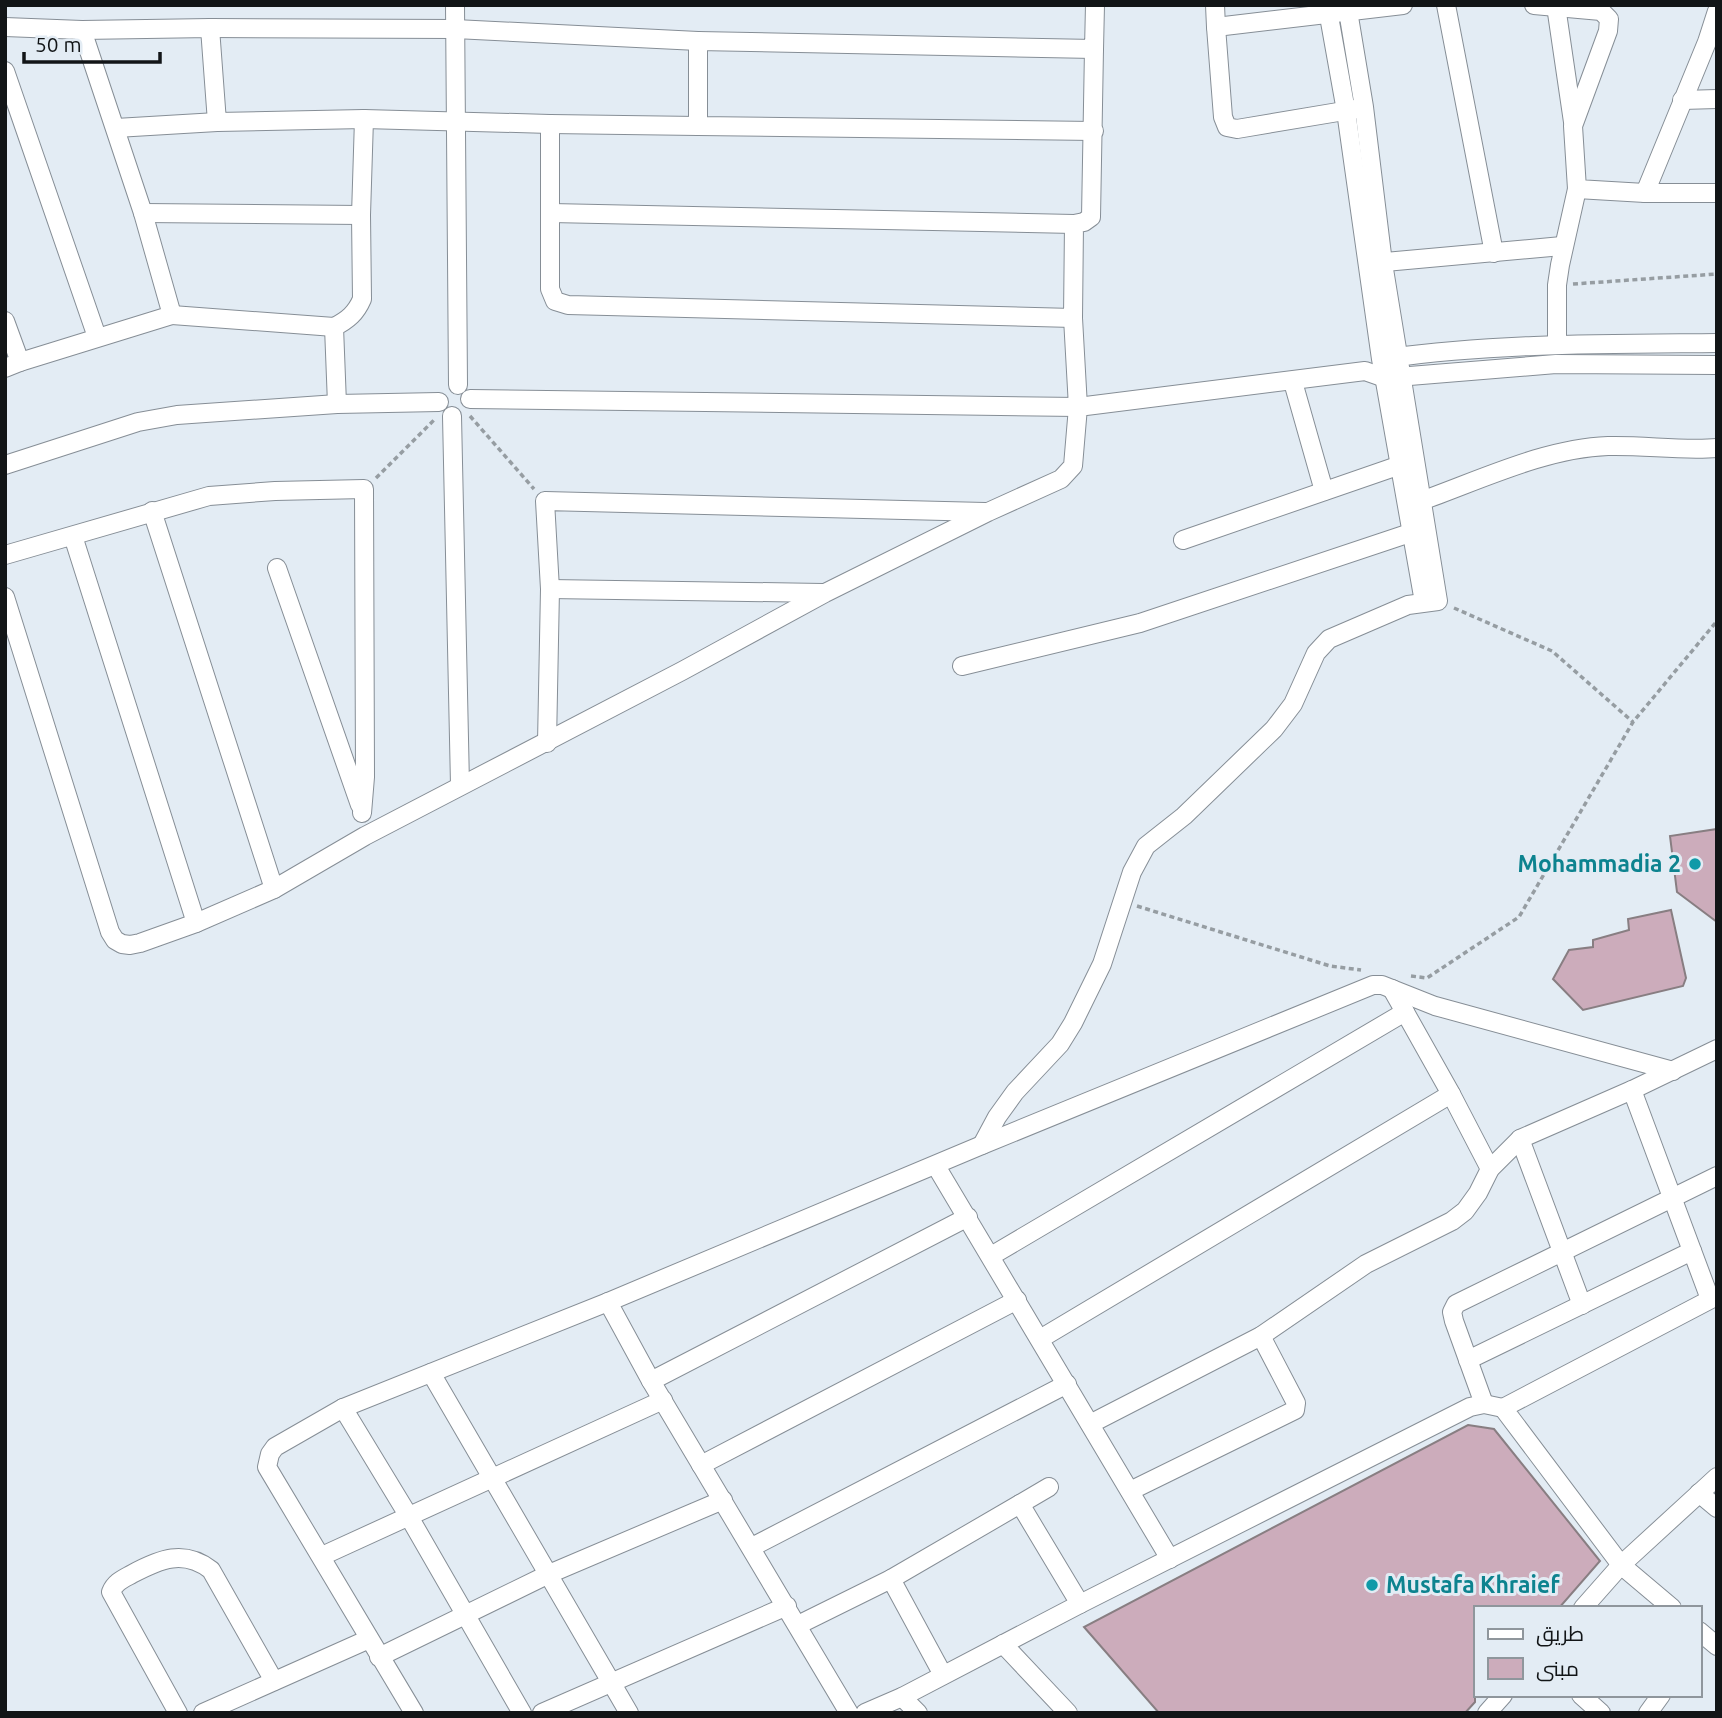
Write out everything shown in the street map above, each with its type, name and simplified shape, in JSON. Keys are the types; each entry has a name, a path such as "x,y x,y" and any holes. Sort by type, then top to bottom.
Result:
{"street":[{"path":"455,5 458,385"},
{"path":"551,213 1074,224 1084,222 1091,217 1095,5"},
{"path":"1215,5 1223,117 1227,127 1237,129 1355,109"},
{"path":"1216,27 1328,10 1403,5"},
{"path":"1446,5 1494,253"},
{"path":"1534,5 1601,11 1609,19 1608,31 1573,126"},
{"path":"1556,6 1573,126 1577,189 1562,246 1557,285 1557,345"},
{"path":"1347,8 1355,109 1375,263 1381,359 1394,377"},
{"path":"1328,10 1355,109"},
{"path":"1645,193 1682,100 1712,42 1717,10"},
{"path":"5,27 82,30 455,29 698,41 1094,49"},
{"path":"211,28 216,122"},
{"path":"82,30 143,213 172,315"},
{"path":"698,41 698,126"},
{"path":"5,71 97,337"},
{"path":"1682,100 1717,99"},
{"path":"116,128 216,122 364,119 1094,131"},
{"path":"5,321 12,365 172,315 334,327 346,321 357,312 362,299 364,119"},
{"path":"550,124 550,289 555,301 568,305 1073,318"},
{"path":"1577,189 1717,193"},
{"path":"143,213 361,215"},
{"path":"5,597 110,932 115,940 130,945 196,923 274,889 365,836 460,785 547,743 825,593 1061,479 1073,466 1078,408 1073,318 1074,224"},
{"path":"1375,263 1562,246"},
{"path":"982,1145 1015,1092 1060,1044 1073,1023 1102,964 1121,901 1135,864 1146,846 1184,817 1274,729 1293,704 1316,653 1329,639 1408,605 1431,601 1394,377 1400,356 1375,263"},
{"path":"334,327 337,404"},
{"path":"1365,371 1381,359 1400,356 1557,345 1717,344"},
{"path":"5,465 80,439 151,419 233,409 337,404 454,408 1078,408 1365,371 1394,377 1556,364 1717,365"},
{"path":"1293,382 1324,491"},
{"path":"454,408 466,390 458,385 444,389 454,408 460,785"},
{"path":"1421,500 1526,462 1566,451 1608,446 1695,450 1717,448"},
{"path":"1182,540 1408,462"},
{"path":"1408,462 1421,500 1418,530"},
{"path":"5,555 209,496 364,489 365,777 362,813"},
{"path":"547,743 550,589 545,501 988,512"},
{"path":"152,511 274,889"},
{"path":"962,666 1140,623 1418,530"},
{"path":"73,536 196,923"},
{"path":"277,568 362,813 365,836"},
{"path":"550,589 825,593"},
{"path":"1396,981 1405,1012 1490,1169"},
{"path":"1396,981 1411,998 1435,1006 1673,1071"},
{"path":"414,1713 267,1467 275,1447 343,1408 608,1302 1373,985 1396,981"},
{"path":"991,1256 1405,1012"},
{"path":"1090,1424 1261,1336 1366,1264 1459,1216 1478,1194 1490,1169 1520,1139 1717,1049"},
{"path":"865,1713 907,1706 943,1675 1080,1604 1470,1407 1483,1404 1503,1408 1713,1297 1692,1251 1632,1090"},
{"path":"1040,1339 1451,1094"},
{"path":"1520,1139 1583,1305"},
{"path":"936,1166 1170,1559"},
{"path":"1483,1404 1454,1321 1452,1312 1456,1304 1717,1177"},
{"path":"651,1381 968,1217"},
{"path":"1468,1360 1692,1251"},
{"path":"701,1465 1017,1300"},
{"path":"608,1302 651,1381 849,1713"},
{"path":"1130,1491 1295,1410 1296,1403 1261,1336"},
{"path":"431,1373 629,1713"},
{"path":"752,1547 1067,1384"},
{"path":"322,1556 663,1400"},
{"path":"343,1408 522,1713"},
{"path":"1503,1408 1621,1565 1670,1606"},
{"path":"1585,1606 1621,1565 1717,1477"},
{"path":"798,1625 891,1579 1049,1487"},
{"path":"1699,1493 1717,1508"},
{"path":"379,1657 549,1574 723,1500"},
{"path":"1020,1504 1080,1604"},
{"path":"178,1713 111,1592 119,1581 163,1559 185,1557 204,1564 211,1570 274,1681"},
{"path":"891,1579 943,1675"},
{"path":"542,1713 787,1606"},
{"path":"203,1713 369,1639"},
{"path":"1003,1644 1068,1713"},
{"path":"1487,1713 1501,1697"},
{"path":"1583,1697 1601,1713"},
{"path":"1648,1713 1660,1697"}],"path":[{"path":"1557,285 1717,274"},
{"path":"364,489 454,408 545,501"},
{"path":"1431,601 1552,651 1633,722"},
{"path":"1396,981 1427,978 1519,917 1633,722 1717,621"},
{"path":"1121,901 1330,966 1363,970"}],"building":[{"name":"Mohammadia 2","path":"1717,829 1717,922 1677,892 1670,836"},
{"path":"1671,910 1686,978 1683,986 1583,1010 1553,979 1569,950 1593,947 1593,940 1629,930 1628,919"},
{"name":"Mustafa Khraief","path":"1468,1425 1494,1429 1600,1561 1561,1606 1474,1606 1475,1702 1465,1713 1159,1713 1084,1627"}],"place":[{"name":"Mohammadia 2","path":"1695,864"},
{"name":"Mustafa Khraief","path":"1372,1585"}]}
